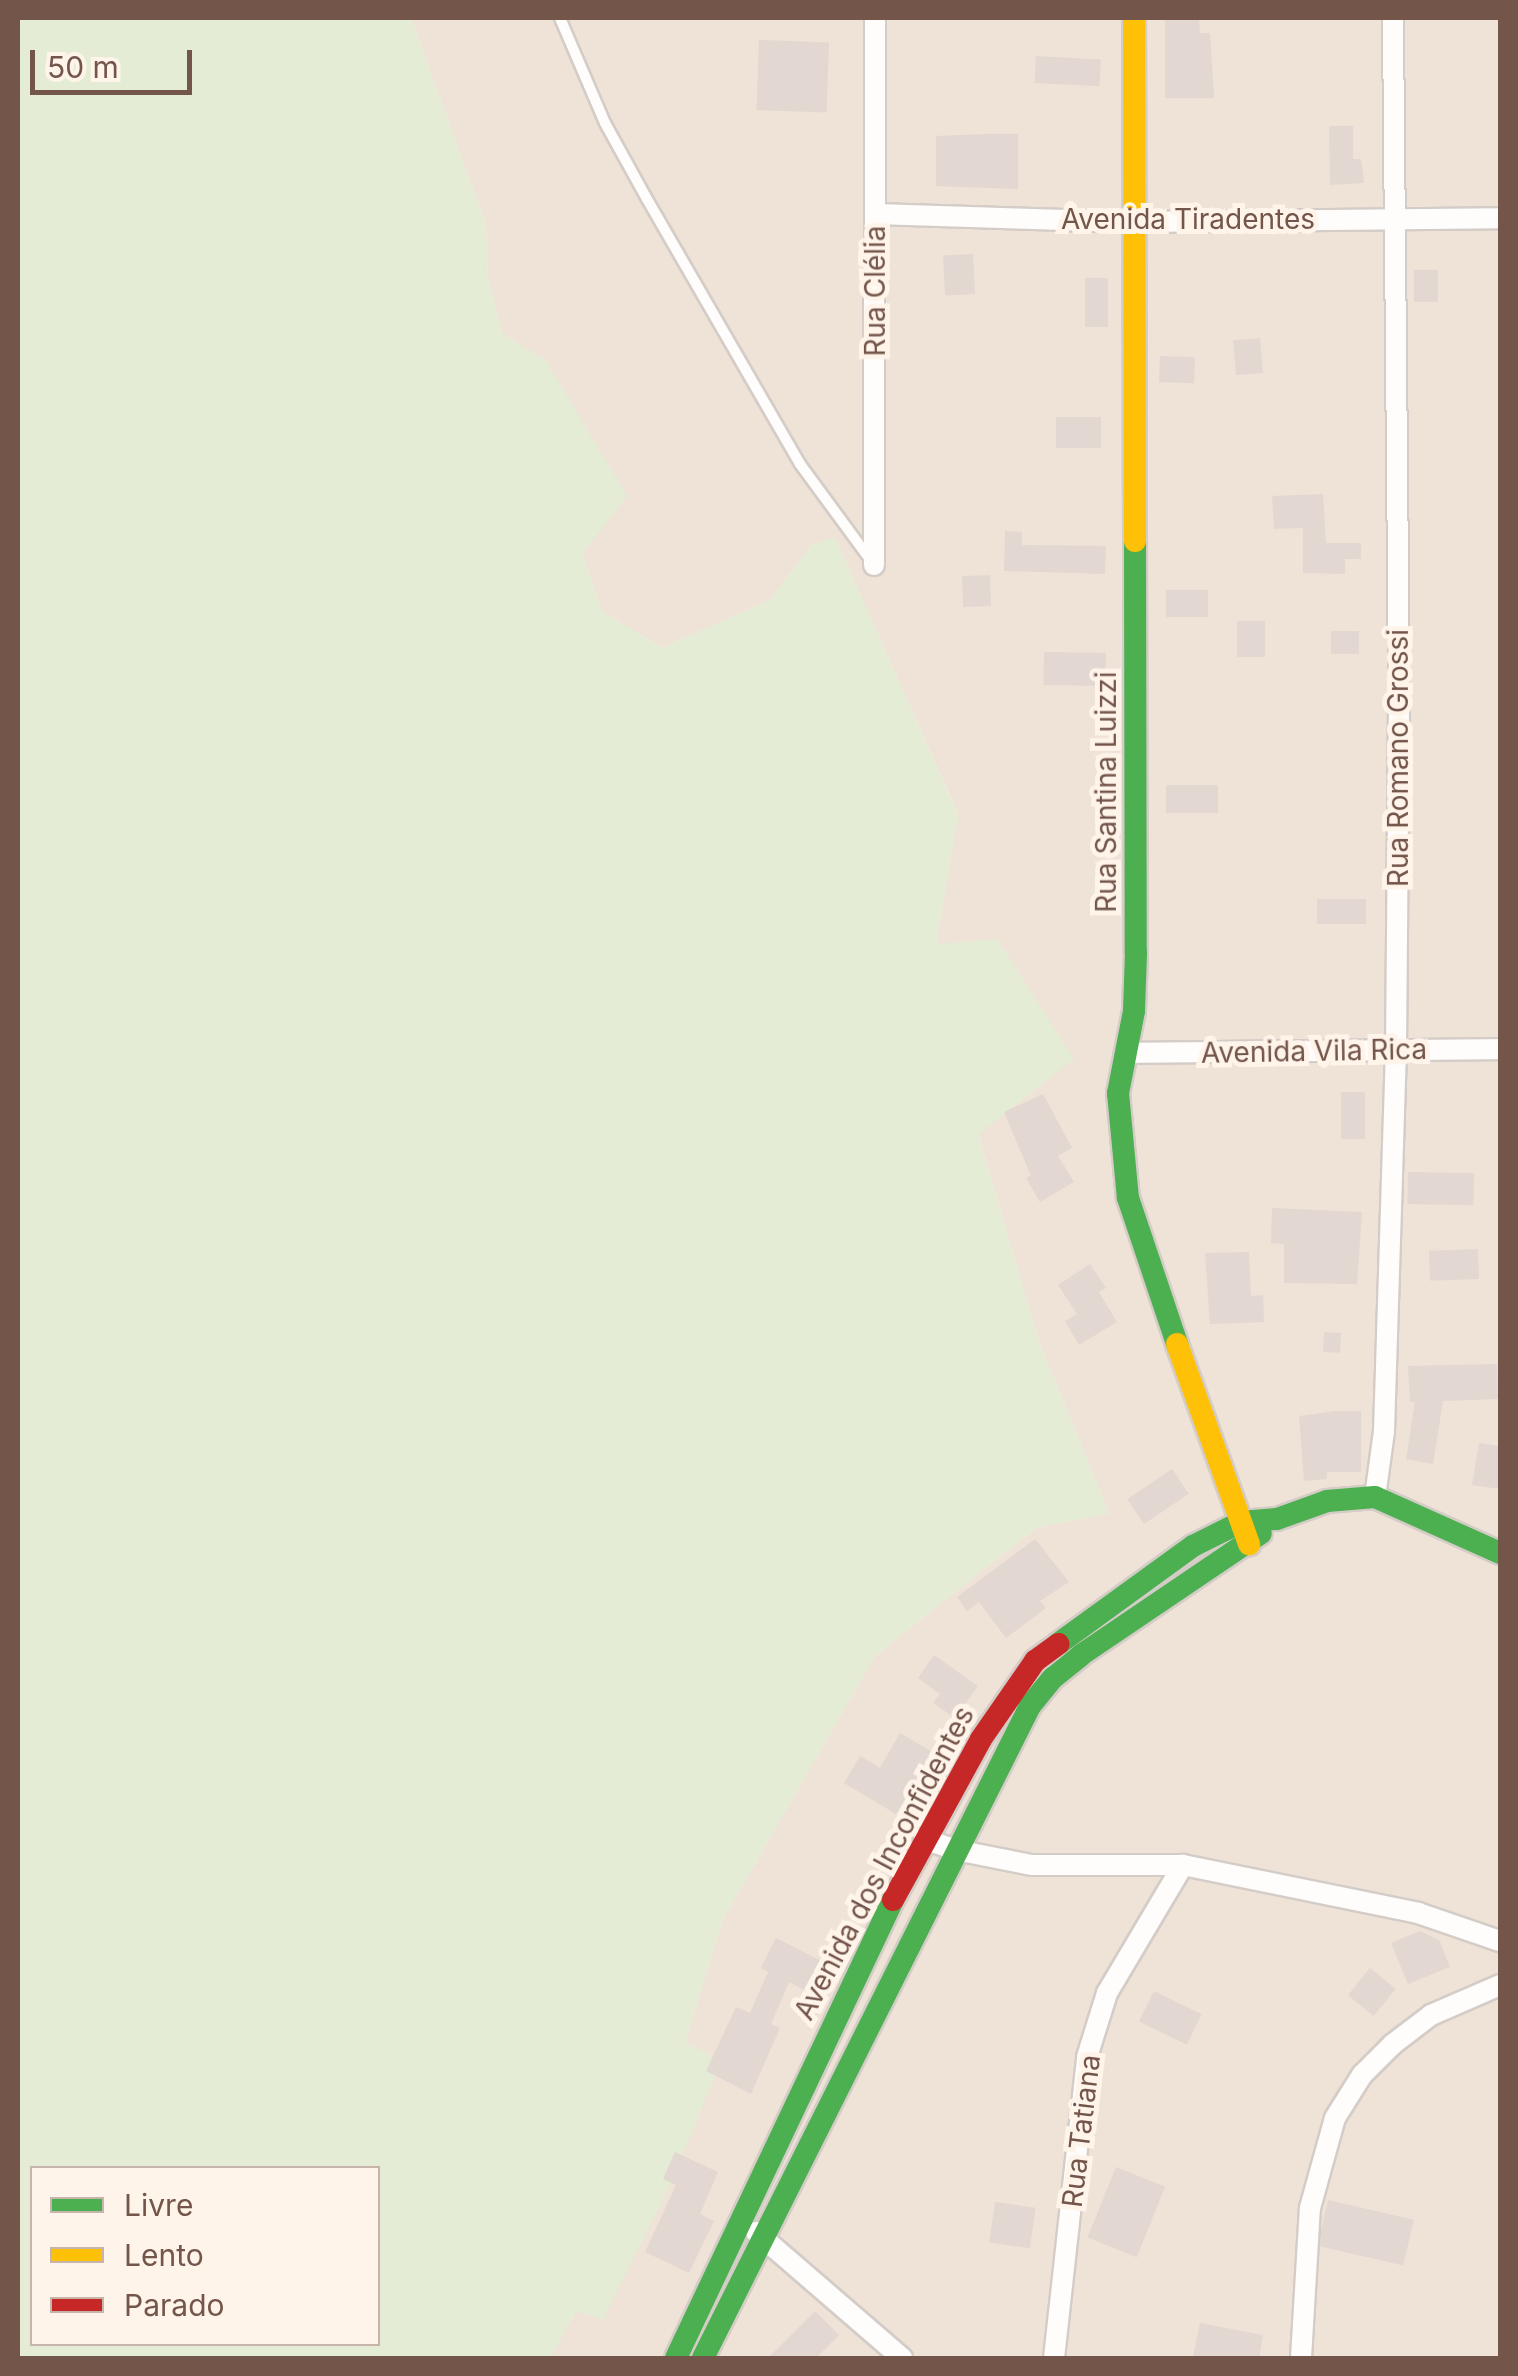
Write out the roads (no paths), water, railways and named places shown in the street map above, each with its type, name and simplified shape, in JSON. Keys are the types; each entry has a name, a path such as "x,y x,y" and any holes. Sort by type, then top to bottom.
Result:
{"street":[{"name":"Rua Clélia","path":"874,566 875,18"},
{"name":"Rua Santina Luizzi","path":"1134,18 1136,953 1128,1052 1118,1093 1128,1198 1245,1533"},
{"name":"Rua Romano Grossi","path":"1375,1497 1384,1432 1396,1049 1399,684 1393,18"},
{"name":"Avenida Tiradentes","path":"876,214 1134,222 1500,218"},
{"name":"Avenida Vila Rica","path":"1128,1052 1500,1049"},
{"name":"Avenida dos Inconfidentes","path":"676,2358 736,2223 924,1839 981,1738 1035,1661 1192,1546 1245,1533 1327,1501 1375,1497 1500,1554"},
{"name":"Avenida dos Inconfidentes","path":"704,2358 998,1761 1030,1706 1053,1678 1245,1533"},
{"path":"924,1839 956,1850 1032,1865 1182,1865 1418,1913 1500,1940"},
{"name":"Rua Tatiana","path":"1054,2358 1087,2058 1107,1994 1182,1865"},
{"path":"1301,2358 1310,2208 1336,2118 1362,2075 1393,2044 1431,2014 1500,1984"},
{"path":"736,2223 764,2236 902,2358"}],"lane":[{"path":"560,18 605,123 648,200 800,464 874,566"}]}
